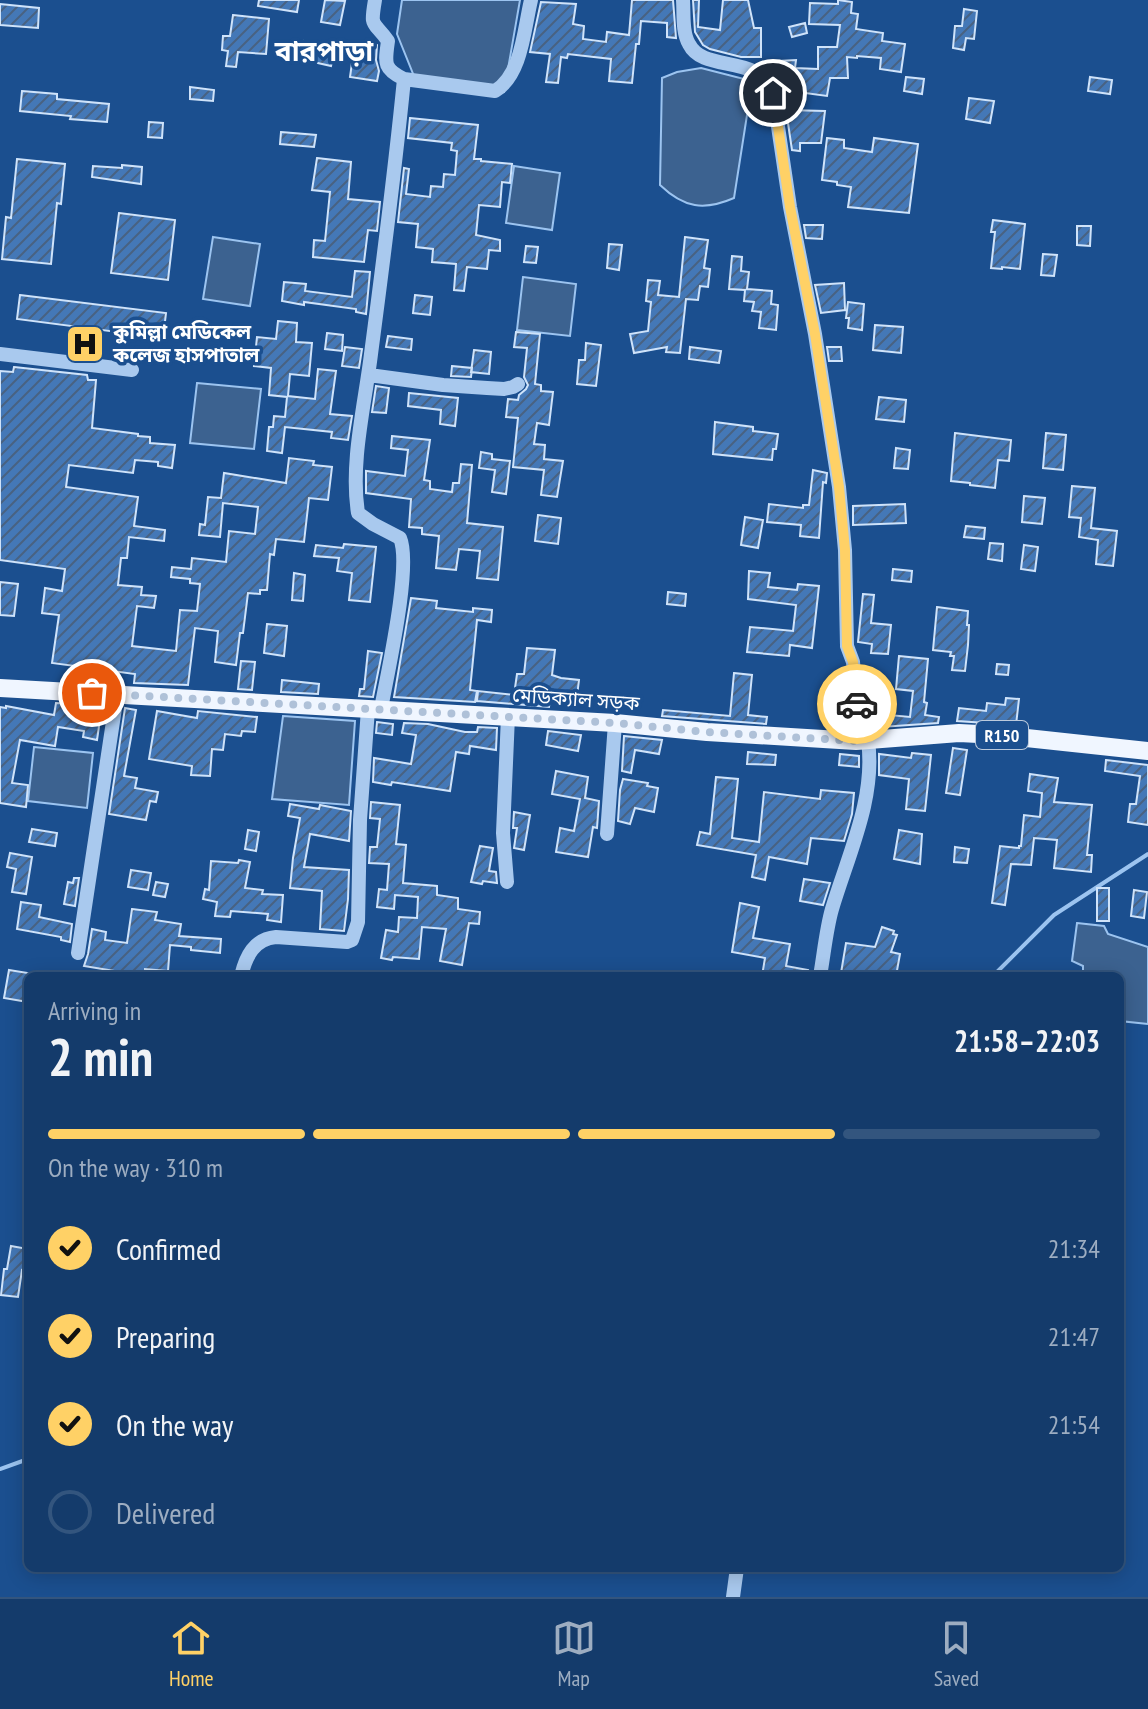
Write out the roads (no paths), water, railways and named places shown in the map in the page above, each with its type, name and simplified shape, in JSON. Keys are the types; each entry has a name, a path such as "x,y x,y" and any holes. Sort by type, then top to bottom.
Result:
{"main road":[{"name":"মেডিক্যাল সড়ক","path":"0,688 508,716 862,741 959,733 998,735 1148,751"}],"street":[{"path":"375,0 372,20 375,28 388,41 386,62 391,73 404,79 495,91 513,75 531,0"},
{"path":"683,0 690,48 704,58 758,72 773,93 839,487 845,550 847,646 853,662 862,741 870,758 869,779 859,824 831,914 821,972"},
{"path":"242,972 248,954 265,938 347,942 354,937 358,922 360,820 375,709 399,607 404,555 400,538 358,513 356,488 404,79"},
{"path":"0,354 132,370"},
{"path":"369,375 487,388 518,384"},
{"path":"78,953 117,695"},
{"path":"507,882 503,833 508,716"},
{"path":"607,834 615,723"},
{"path":"733,1597 736,1572"}],"water":[{"path":"402,0 520,0 504,92 418,86 397,34"},
{"path":"701,68 748,80 750,96 734,198 704,206 677,199 660,185 662,78"},
{"path":"514,166 560,173 552,230 506,223"},
{"path":"213,237 260,244 250,306 203,299"},
{"path":"523,277 576,284 570,336 517,330"},
{"path":"197,383 261,389 254,449 190,443"},
{"path":"283,716 355,721 349,805 272,799"},
{"path":"34,747 93,753 87,808 28,801"},
{"path":"1077,923 1104,926 1108,934 1148,947 1148,1024 1124,1021 1124,972 1083,972 1083,966 1072,961"}],"waterway":[{"path":"997,972 1054,915 1148,854"},
{"path":"0,1469 24,1460"}],"place":[{"name":"কুমিল্লা মেডিকেল কলেজ হাসপাতাল","path":"85,344"}],"district":[{"name":"বারপাড়া","path":"324,50"}]}
